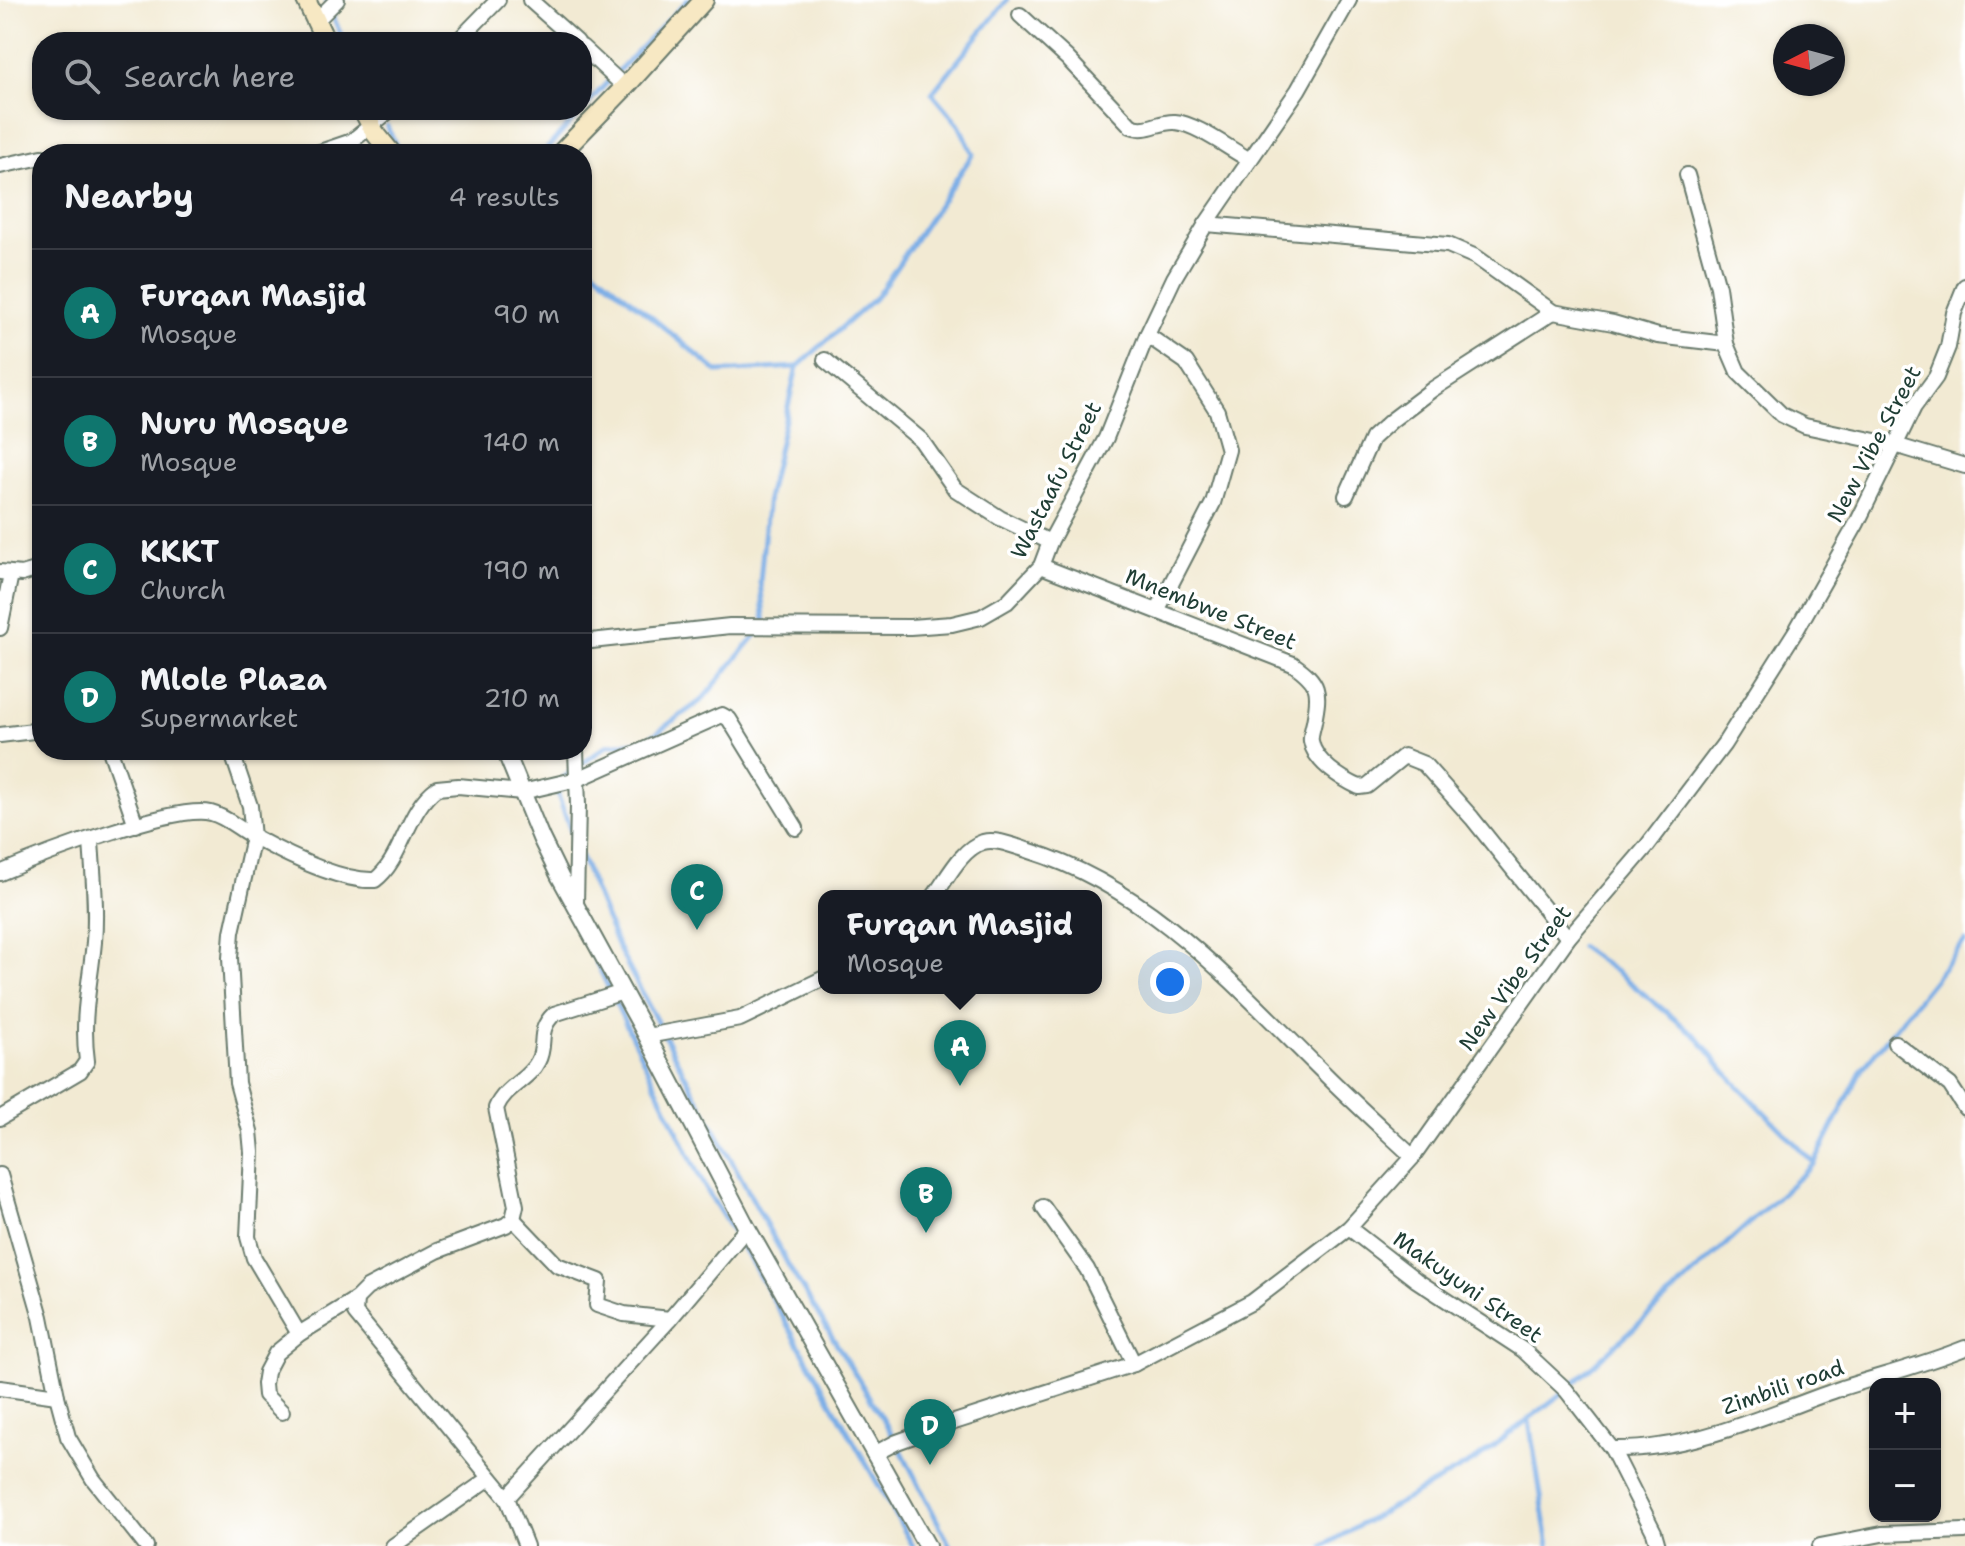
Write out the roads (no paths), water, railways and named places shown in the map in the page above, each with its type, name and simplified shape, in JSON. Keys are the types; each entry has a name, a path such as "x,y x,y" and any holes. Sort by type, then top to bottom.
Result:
{"main road":[{"path":"306,0 320,32"},
{"path":"570,144 704,0"},
{"path":"370,123 376,144"},
{"path":"370,123 385,144"}],"street":[{"path":"315,22 337,0"},
{"path":"467,32 498,0"},
{"path":"530,0 566,32"},
{"name":"Wastaafu Street","path":"592,641 730,626 910,627 952,624 981,617 1007,602 1041,566 1050,542 1106,438 1147,335 1174,278 1206,224 1298,90 1349,0"},
{"path":"1020,15 1067,58 1131,126 1146,129 1177,122 1250,160"},
{"path":"592,56 625,87"},
{"path":"343,144 352,141 370,123"},
{"path":"0,166 32,159"},
{"path":"1687,175 1718,287 1726,344 1738,372 1782,415 1805,426 1895,445 1965,466"},
{"path":"1206,224 1448,245 1476,257 1553,312 1613,323 1658,336 1726,344"},
{"name":"New Vibe Street","path":"874,1454 897,1442 951,1423 1134,1364 1252,1302 1349,1228 1413,1157 1568,938 1647,846 1724,744 1797,629 1842,549 1914,407 1936,377 1965,286"},
{"path":"1346,496 1372,438 1392,420 1433,389 1553,312"},
{"path":"1147,335 1186,362 1217,411 1228,450 1213,503 1158,609"},
{"path":"825,360 921,440 955,489 1000,518 1050,542"},
{"name":"Mnembwe Street","path":"1041,566 1293,664 1311,677 1316,687 1318,700 1311,741 1326,766 1359,787 1367,786 1404,756 1424,764 1472,818 1568,938"},
{"path":"0,628 6,573 32,571"},
{"path":"0,873 136,825 182,812 208,812 296,857 351,878 375,880 385,870 420,805 437,788 458,786 522,792 578,779 722,715 729,719 796,828"},
{"path":"0,735 32,731"},
{"path":"113,760 136,825"},
{"path":"234,760 250,806 253,837 232,932 230,958 237,1083 250,1131 252,1152 248,1237 254,1258 299,1334"},
{"path":"509,760 541,838 747,1228 927,1546"},
{"path":"576,904 577,760"},
{"path":"0,1118 80,1071 87,1061 83,1025 94,939 95,895 91,841"},
{"path":"938,890 967,852 983,842 1003,843 1047,856 1095,878 1144,909 1202,954 1413,1157"},
{"path":"647,1036 740,1019 818,981"},
{"path":"282,1412 265,1395 264,1378 276,1353 299,1334 356,1299 367,1288 437,1251 506,1225 513,1219 516,1206 496,1108 501,1096 538,1063 545,1022 554,1014 623,992"},
{"path":"1895,1043 1950,1085 1965,1108"},
{"path":"0,1175 41,1317 68,1437 93,1479 146,1546"},
{"path":"1043,1207 1087,1269 1134,1364"},
{"path":"513,1219 557,1265 599,1281 597,1305 624,1314 670,1319"},
{"path":"507,1498 670,1319 747,1228"},
{"name":"Makuyuni Street","path":"1349,1228 1416,1280 1523,1350 1566,1390 1612,1449 1658,1546"},
{"path":"356,1299 355,1313 507,1498 526,1546"},
{"name":"Zimbili road","path":"1612,1449 1641,1450 1674,1445 1720,1432 1965,1348"},
{"path":"0,1388 57,1396"},
{"path":"393,1546 490,1478"},
{"path":"1820,1546 1882,1534 1965,1531"}],"waterway":[{"path":"326,0 340,32"},
{"path":"592,99 688,0"},
{"path":"592,268 718,372 797,367 877,296 973,154 959,125 932,93 1007,0"},
{"path":"551,144 573,120"},
{"path":"387,126 395,144"},
{"path":"592,757 608,745 645,741 702,700 765,624 760,582 768,495 797,367"},
{"path":"564,777 587,760"},
{"path":"555,787 573,837"},
{"path":"581,857 618,947 679,1064 791,1270 897,1442 950,1546"},
{"path":"583,935 703,1184 755,1268 913,1546"},
{"path":"1323,1546 1477,1459 1566,1390 1814,1164 1862,1069 1965,941"},
{"path":"1581,947 1697,1037 1726,1073 1814,1163"},
{"path":"1529,1421 1549,1546"}],"place":[{"name":"KKKT","path":"697,930"},
{"name":"Furqan Masjid","path":"960,1086"},
{"name":"Nuru Mosque","path":"926,1233"},
{"name":"Mlole Plaza","path":"930,1465"}]}
